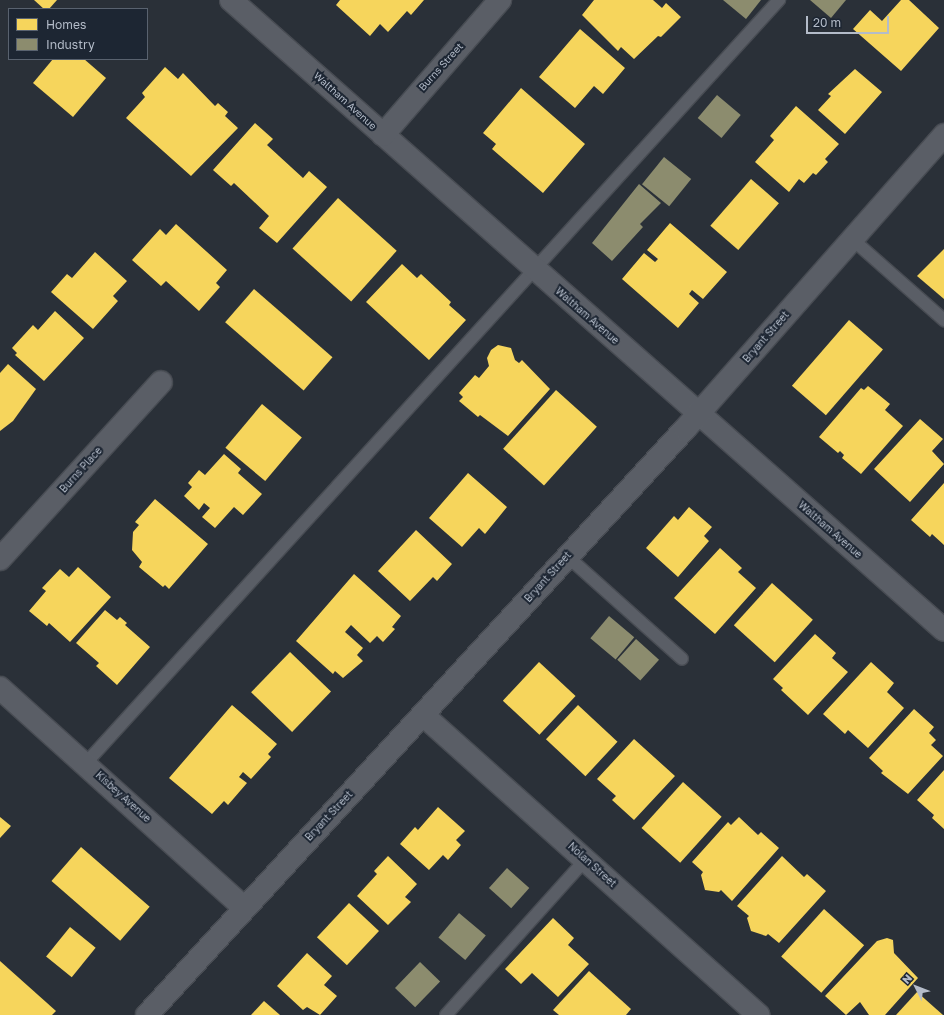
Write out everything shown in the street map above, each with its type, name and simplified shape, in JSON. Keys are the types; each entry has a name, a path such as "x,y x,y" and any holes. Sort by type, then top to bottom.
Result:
{"street":[{"name":"Waltham Avenue","path":"231,0 944,630"},
{"name":"Burns Street","path":"383,135 500,0"},
{"name":"Bryant Street","path":"147,1015 699,414 944,135"},
{"name":"Burns Place","path":"0,559 161,382"},
{"name":"Kisbey Avenue","path":"0,688 86,762 244,908"},
{"name":"Nolan Street","path":"423,715 759,1015"}],"lane":[{"path":"86,762 779,0"},
{"path":"852,238 944,320"},
{"path":"567,556 682,659"},
{"path":"446,1015 586,860"}],"building: Homes":[{"path":"34,0 57,0 50,8 43,8"},
{"path":"340,0 424,0 411,15 407,11 388,32 380,24 370,36 336,5"},
{"path":"594,0 653,0 662,8 666,3 681,17 661,37 658,36 634,59 621,47 618,51 582,15"},
{"path":"901,0 909,0 939,28 901,71 853,29 870,10 882,21"},
{"path":"580,29 625,68 603,94 594,86 575,108 539,77"},
{"path":"52,60 85,60 106,78 73,117 33,83"},
{"path":"165,67 178,79 183,73 215,106 218,103 228,112 225,116 238,128 191,176 126,118 145,97 142,93"},
{"path":"855,69 882,92 845,134 818,110 831,96 828,94"},
{"path":"521,88 585,144 543,193 492,149 496,144 483,133"},
{"path":"796,106 839,144 825,159 828,162 816,175 813,173 804,183 799,179 789,192 755,162 774,140 770,136"},
{"path":"255,123 273,139 267,145 303,178 309,171 327,187 277,243 259,228 269,216 234,183 231,186 213,170"},
{"path":"751,179 779,203 738,250 710,226"},
{"path":"338,198 397,251 351,301 292,249"},
{"path":"670,223 727,272 703,299 692,290 689,294 699,303 678,328 622,279 644,253 655,262 658,259 647,250"},
{"path":"176,224 227,270 216,283 220,287 199,311 166,281 161,286 132,260 160,229 166,235"},
{"path":"944,249 944,299 917,276"},
{"path":"95,252 127,281 113,296 118,301 93,329 51,292 67,274 72,278"},
{"path":"402,264 417,278 421,274 451,302 449,305 466,320 429,360 366,302"},
{"path":"254,289 332,357 304,390 225,322"},
{"path":"55,311 84,338 44,381 15,355 17,353 12,348 33,325 38,330"},
{"path":"849,320 883,350 826,415 792,386"},
{"path":"498,345 511,348 515,360 519,363 522,360 550,389 508,436 480,415 478,417 459,401 463,397 459,393 475,375 479,378 489,366 487,358 491,350"},
{"path":"8,364 36,389 13,421 0,431 0,373"},
{"path":"868,386 890,404 885,410 903,426 861,474 842,458 844,455 840,451 838,453 819,437 861,388 864,390"},
{"path":"556,390 597,427 544,486 503,449"},
{"path":"262,404 302,437 265,481 225,448"},
{"path":"920,419 943,439 932,451 944,464 910,502 874,469"},
{"path":"224,454 241,469 238,473 262,494 243,515 234,507 215,528 202,517 210,508 204,503 199,510 184,496 192,487 188,483 199,470 205,475"},
{"path":"468,473 507,507 485,534 479,528 462,547 429,518"},
{"path":"944,483 944,545 932,534 930,537 911,520"},
{"path":"155,499 208,544 169,589 165,585 163,587 139,567 142,562 132,550 133,532 139,525 135,522"},
{"path":"689,507 712,527 704,536 709,541 678,577 646,548 674,516 678,520"},
{"path":"416,530 452,564 437,581 433,577 410,601 378,571"},
{"path":"720,548 742,568 738,572 756,588 715,634 674,598"},
{"path":"78,567 111,597 70,642 49,623 47,626 29,611 46,591 42,588 60,569 69,577"},
{"path":"354,574 401,616 392,627 395,629 383,642 377,636 370,643 351,625 345,632 363,648 357,655 363,661 343,678 335,671 333,674 296,641"},
{"path":"772,583 813,620 775,662 734,625"},
{"path":"105,610 117,620 120,617 127,623 125,625 150,647 117,685 96,666 99,663 76,643"},
{"path":"815,634 836,653 832,658 848,672 808,715 781,690 783,688 773,679"},
{"path":"290,652 331,692 292,732 251,692"},
{"path":"539,662 576,696 539,735 503,701"},
{"path":"871,662 894,683 887,692 904,708 868,748 848,730 845,734 823,714"},
{"path":"232,705 277,744 268,754 271,757 251,779 243,772 239,777 247,783 228,805 224,801 212,814 169,778"},
{"path":"578,705 617,742 585,776 546,739"},
{"path":"914,709 934,727 929,733 936,740 931,745 943,756 908,794 881,773 883,771 869,758"},
{"path":"634,739 675,776 634,820 612,800 616,796 597,779"},
{"path":"944,770 944,829 932,818 934,815 917,800"},
{"path":"683,782 722,817 680,863 642,828"},
{"path":"438,807 465,831 456,840 461,845 448,860 443,855 429,870 400,844 415,827 418,830"},
{"path":"0,817 11,826 0,838"},
{"path":"739,817 758,835 761,832 779,848 732,901 721,890 719,892 705,890 701,875 703,872 692,862 728,822 731,825"},
{"path":"81,847 150,907 120,941 51,881"},
{"path":"388,856 417,884 405,897 411,902 388,925 357,896 377,874 374,871"},
{"path":"782,856 804,877 807,874 826,891 779,943 768,934 766,936 751,931 747,918 749,916 737,906"},
{"path":"349,903 379,931 347,965 317,937"},
{"path":"824,909 864,945 821,993 781,957"},
{"path":"553,918 574,938 568,945 589,964 558,997 532,973 521,984 505,969"},
{"path":"70,927 96,948 72,977 46,957"},
{"path":"887,938 893,940 894,953 918,978 885,1015 869,1015 860,1002 846,1015 825,996 877,941"},
{"path":"307,953 332,976 324,985 337,996 320,1015 307,1007 303,1010 277,986"},
{"path":"0,961 56,1011 52,1015 0,1015"},
{"path":"589,971 631,1009 626,1015 559,1015 553,1010"},
{"path":"917,992 943,1015 896,1015"},
{"path":"264,1001 280,1015 251,1015"}],"building: Industry":[{"path":"723,0 761,0 746,19"},
{"path":"810,0 846,0 831,18"},
{"path":"717,95 741,115 721,138 698,118"},
{"path":"664,157 691,179 669,206 642,184"},
{"path":"639,184 661,203 640,224 643,227 612,261 592,243"},
{"path":"609,616 634,637 616,659 590,638"},
{"path":"636,639 659,660 640,681 617,660"},
{"path":"507,868 529,888 511,908 489,888"},
{"path":"459,913 486,935 465,960 438,938"},
{"path":"420,962 440,981 415,1007 395,988"}]}
